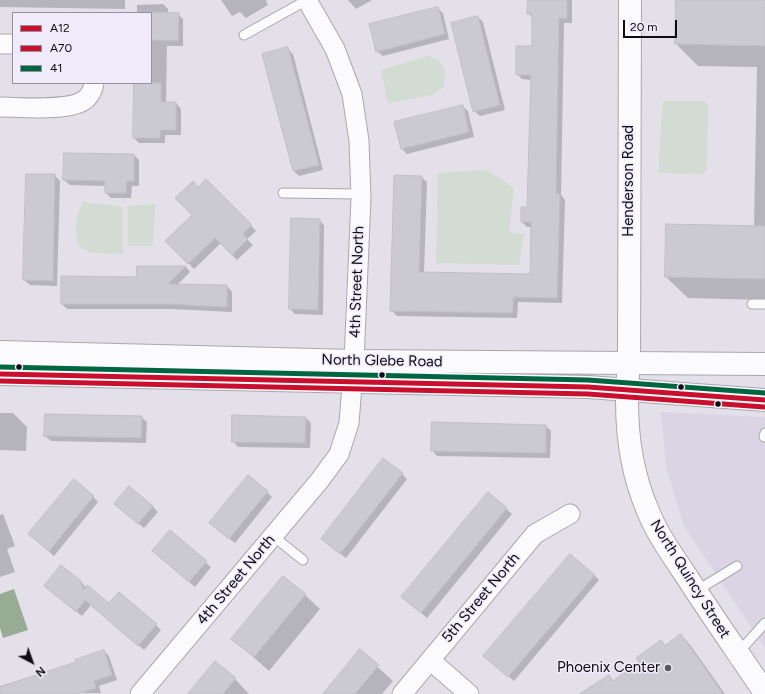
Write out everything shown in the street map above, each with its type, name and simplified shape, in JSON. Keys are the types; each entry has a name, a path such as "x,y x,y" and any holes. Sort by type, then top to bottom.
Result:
{"main road":[{"name":"Henderson Road","path":"629,362 630,0"},
{"name":"North Glebe Road","path":"0,352 354,361 765,364"},
{"name":"North Quincy Street","path":"629,362 626,390 628,442 636,478 648,512 696,591 765,693"},
{"name":"North Glebe Road","path":"0,374 352,383 588,387 765,400"}],"street":[{"name":"4th Street North","path":"140,694 320,480 339,454 349,423 354,361 361,194 359,141 352,94 336,49 307,0"},
{"path":"0,44 12,44"},
{"path":"0,107 68,106 85,100 92,91 94,84"},
{"name":"5th Street North","path":"402,694 535,534 570,514"},
{"path":"430,660 469,694"}],"lane":[{"path":"244,35 307,0"},
{"path":"283,193 361,194"},
{"path":"752,304 765,304"},
{"path":"273,536 303,560"},
{"path":"696,591 737,566"},
{"path":"738,653 765,624"}],"shaded area":[{"path":"428,56 438,60 444,68 445,78 443,88 432,95 388,103 381,70"},
{"path":"663,101 704,101 708,105 707,170 702,174 658,173"},
{"path":"487,170 514,188 509,232 524,234 519,265 436,263 438,173"},
{"path":"83,202 123,207 123,254 91,253 79,246 76,234 76,224 78,213"},
{"path":"155,204 153,246 128,246 128,206"},
{"path":"661,412 765,417 765,648 684,526 666,467"},
{"path":"14,589 28,630 3,638 0,628 0,594"}],"building":[{"path":"528,0 567,0 567,19 559,18 556,193 560,194 557,298 513,297 513,313 390,311 394,175 422,176 419,272 530,274 531,222 521,222 521,207 527,207 531,75 516,75 516,46 532,46 532,14 527,14"},
{"path":"676,0 765,0 765,46 675,44"},
{"path":"438,7 445,34 376,52 369,24"},
{"path":"152,12 179,13 178,41 152,40"},
{"path":"478,16 500,105 473,112 451,23"},
{"path":"288,47 319,165 293,171 262,54"},
{"path":"161,83 161,102 176,102 176,130 160,130 160,138 133,138 134,84"},
{"path":"463,105 469,132 401,149 394,122"},
{"path":"64,153 134,154 134,181 127,181 126,193 105,193 105,181 63,180"},
{"path":"26,174 55,174 53,281 23,280"},
{"path":"206,179 252,225 243,234 248,239 232,255 215,238 188,264 165,241 192,215 175,198 193,181 198,187"},
{"path":"291,218 320,219 318,310 289,309"},
{"path":"666,224 765,226 765,279 665,277"},
{"path":"137,266 186,266 168,284 227,285 227,307 165,304 61,304 61,276 136,277"},
{"path":"45,414 142,416 141,438 44,436"},
{"path":"232,415 306,417 305,443 232,442"},
{"path":"432,422 546,425 546,453 431,451"},
{"path":"383,458 403,473 340,554 321,539"},
{"path":"248,475 268,491 229,539 209,523"},
{"path":"74,479 94,496 49,551 28,534"},
{"path":"129,486 153,506 138,524 114,504"},
{"path":"488,492 507,508 421,613 401,597"},
{"path":"170,530 207,561 189,582 152,551"},
{"path":"570,554 595,575 508,677 483,656"},
{"path":"61,565 80,580 84,590 87,585 109,603 119,592 157,624 138,646 85,600 76,612 44,586"},
{"path":"283,576 306,594 254,657 231,639"},
{"name":"Phoenix Center","path":"681,634 723,694 579,694 609,675 613,681 639,662 636,658 661,640 665,645"},
{"path":"360,649 379,665 355,694 323,694"},
{"path":"104,650 112,675 94,681 96,688 77,694 0,694 0,687 76,662 75,660"},
{"path":"215,661 236,678 223,694 188,694"}],"transit line":[{"name":"41","path":"0,367 588,380 765,393"},
{"name":"A12","path":"0,374 588,387 765,400"},
{"name":"A70","path":"0,381 588,394 764,407"}],"place":[{"name":"Phoenix Center","path":"668,668"}]}
